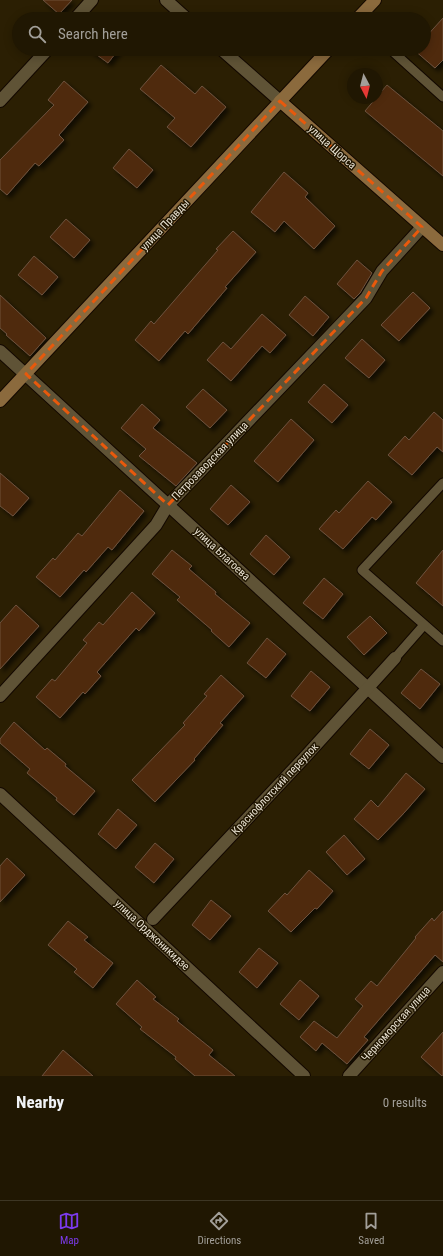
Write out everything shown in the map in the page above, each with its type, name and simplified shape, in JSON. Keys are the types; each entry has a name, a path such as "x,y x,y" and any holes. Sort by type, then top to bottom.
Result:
{"street":[{"path":"81,12 92,0"},
{"path":"166,0 179,12"},
{"path":"364,12 375,0"},
{"path":"0,102 42,56"},
{"name":"улица Щорса","path":"229,56 443,245"},
{"name":"улица Правды","path":"0,401 322,56"},
{"name":"Петрозаводская улица","path":"0,696 156,525 168,504 366,298 382,271 422,227"},
{"name":"улица Благоева","path":"0,351 443,757"},
{"name":"Краснофлотский переулок","path":"153,919 305,757 395,658"},
{"name":"улица Орджоникидзе","path":"0,794 304,1076"},
{"name":"Черноморская улица","path":"349,1076 443,972"}],"lane":[{"path":"398,56 443,97"},
{"path":"443,483 362,570 443,641"},
{"path":"395,658 424,625"}],"highlighted area":[{"path":"280,101 422,227 382,271 366,298 168,505 26,374"}],"building":[{"path":"43,0 72,0 61,12 57,12"},
{"path":"443,18 443,60 435,68 421,56 431,56 431,31"},
{"path":"98,56 114,56 108,63"},
{"path":"161,65 195,94 202,86 226,107 191,147 167,127 175,118 140,89"},
{"path":"64,81 88,102 59,135 64,140 39,166 35,163 7,195 0,189 0,160 54,105 48,100"},
{"path":"387,85 443,131 443,176 365,111 371,104 383,104 383,90"},
{"path":"129,149 153,170 137,188 113,168"},
{"path":"284,172 308,193 305,197 335,226 314,249 284,221 275,232 251,212"},
{"path":"66,219 90,240 74,258 50,237"},
{"path":"233,231 256,252 225,287 227,288 188,334 185,331 159,361 135,340 151,321 154,324 218,250 216,249"},
{"path":"34,256 58,277 42,295 18,275"},
{"path":"357,260 372,273 360,293 354,299 337,284"},
{"path":"413,292 430,308 399,341 381,325"},
{"path":"0,295 46,338 30,356 0,328"},
{"path":"305,296 329,317 313,336 289,315"},
{"path":"262,314 286,335 270,353 262,346 231,381 207,360 223,342 231,349"},
{"path":"362,339 385,360 369,378 345,358"},
{"path":"324,384 348,405 332,423 308,402"},
{"path":"203,389 227,410 210,428 186,407"},
{"path":"142,404 160,420 153,428 197,463 176,486 139,456 146,449 121,428"},
{"path":"434,412 443,420 443,452 437,447 412,475 388,455 405,436 409,440"},
{"path":"291,419 314,440 278,482 254,461"},
{"path":"0,473 29,498 13,516 0,506"},
{"path":"368,481 392,502 376,520 372,517 343,549 319,529 336,510 339,513"},
{"path":"231,485 250,502 228,525 210,509"},
{"path":"120,490 144,511 112,550 108,547 86,572 84,570 60,597 36,577 53,558 55,560 78,533 82,536"},
{"path":"266,535 290,557 274,575 250,554"},
{"path":"172,550 192,566 189,569 216,592 215,594 250,623 229,647 211,631 212,630 177,600 180,597 152,574"},
{"path":"443,550 443,606 416,583"},
{"path":"324,578 343,594 323,619 303,603"},
{"path":"132,592 155,613 139,631 136,628 97,672 101,676 85,694 83,692 60,718 36,697 52,679 55,681 87,643 83,640 99,622 103,625"},
{"path":"16,605 39,626 0,669 0,623"},
{"path":"370,616 387,633 364,655 347,637"},
{"path":"267,638 286,654 266,678 247,663"},
{"path":"421,669 440,684 420,709 401,693"},
{"path":"311,671 330,687 310,711 291,696"},
{"path":"221,675 244,696 220,723 223,725 194,759 195,760 155,802 132,780 185,725 183,723 207,696 204,694"},
{"path":"14,722 45,750 47,748 66,764 65,766 95,791 74,815 56,800 57,798 27,773 30,769 0,743 0,739"},
{"path":"370,729 389,745 369,769 350,754"},
{"path":"406,773 425,789 378,840 354,819 371,800 378,807"},
{"path":"118,809 137,825 116,849 98,834"},
{"path":"344,835 365,859 347,875 326,852"},
{"path":"155,843 174,859 154,883 135,867"},
{"path":"7,858 25,875 0,902 0,866"},
{"path":"309,870 333,891 317,909 315,908 291,932 268,911 285,893 287,895"},
{"path":"211,900 231,916 210,940 192,925"},
{"path":"443,911 443,962 435,955 364,1037 368,1040 347,1064 322,1043 316,1051 300,1037 314,1021 337,1038 363,1006 355,999 371,981 377,986 416,938 415,937 432,918 434,921"},
{"path":"68,921 88,937 84,940 113,963 93,988 74,972 77,969 48,945"},
{"path":"259,948 278,963 257,988 239,972"},
{"path":"137,980 156,997 153,999 179,1019 177,1021 213,1050 209,1055 235,1076 195,1076 175,1059 176,1057 140,1029 142,1027 116,1004"},
{"path":"300,980 319,996 299,1020 280,1004"},
{"path":"443,1032 443,1076 442,1076 421,1057"},
{"path":"63,1050 93,1076 42,1076"}]}
